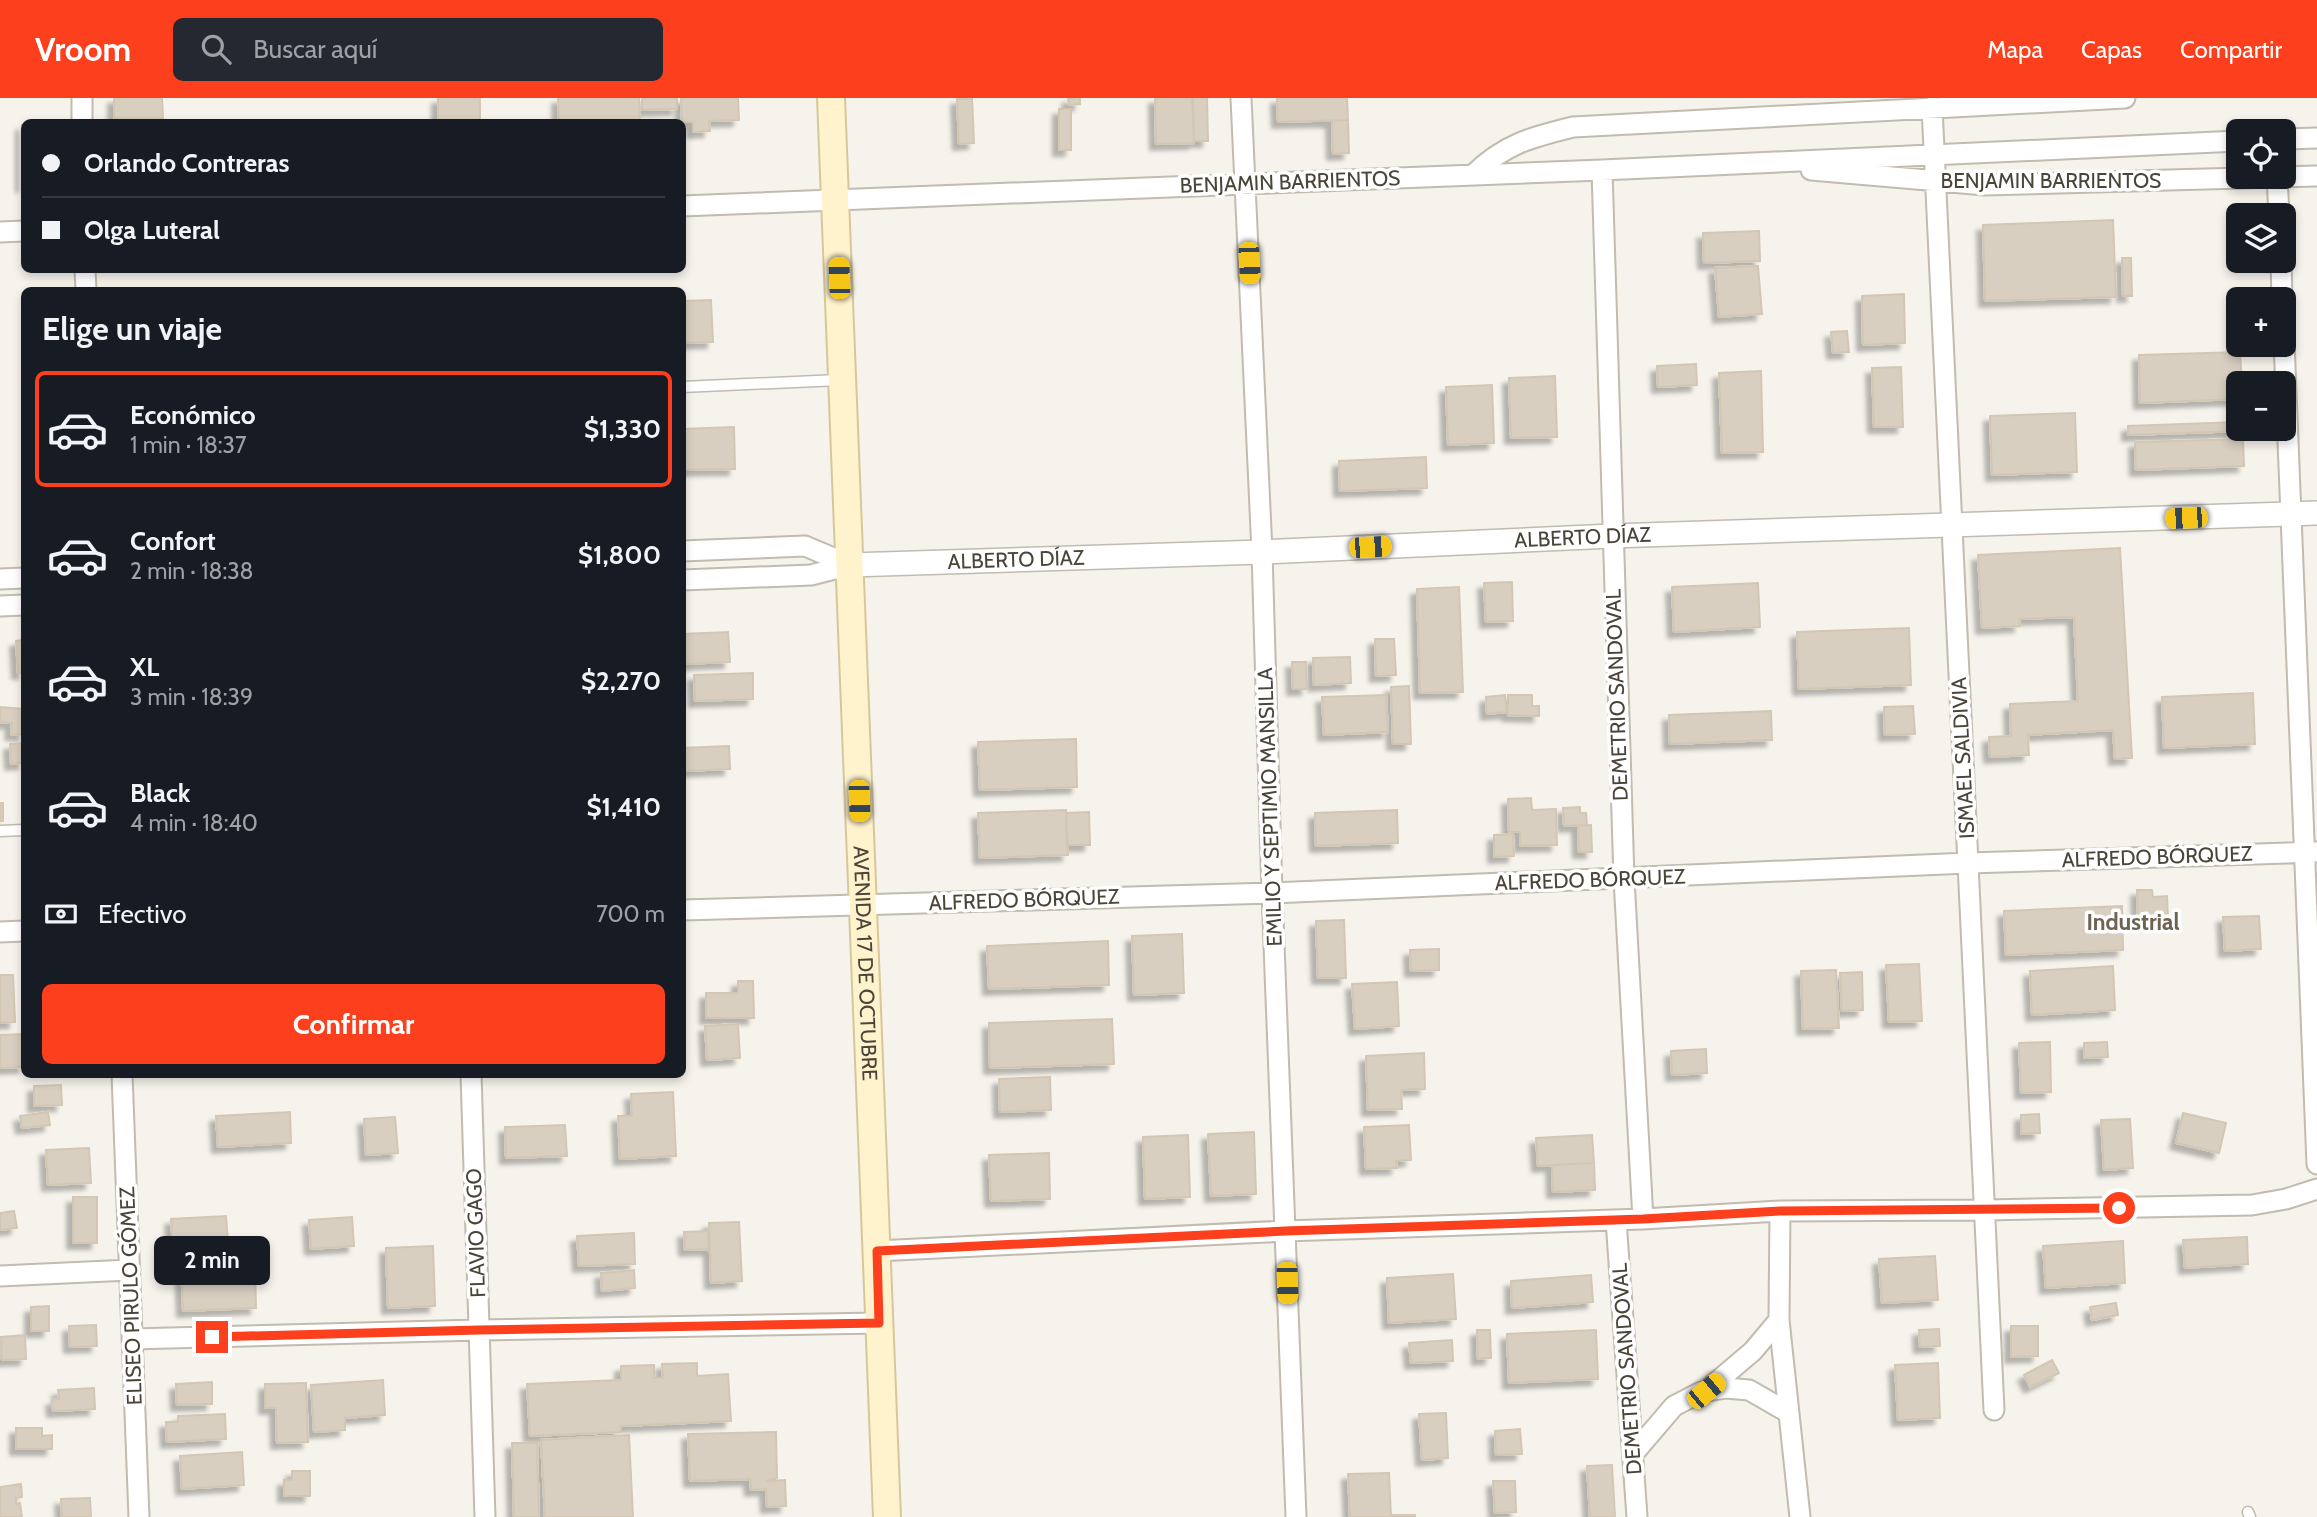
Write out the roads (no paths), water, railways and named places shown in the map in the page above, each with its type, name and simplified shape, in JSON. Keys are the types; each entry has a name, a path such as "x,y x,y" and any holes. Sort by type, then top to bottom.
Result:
{"main road":[{"name":"AVENIDA 17 DE OCTUBRE","path":"831,98 887,1517"}],"street":[{"path":"82,98 82,119"},
{"name":"EMILIO Y SEPTIMIO MANSILLA","path":"1241,98 1262,552 1296,1517"},
{"path":"1473,175 1490,157 1522,140 1573,127 2124,98"},
{"name":"ISMAEL SALDIVIA","path":"1932,107 1994,1410"},
{"path":"2296,139 2317,138"},
{"name":"BENJAMIN BARRIENTOS","path":"686,206 1602,170 2226,142"},
{"name":"BENJAMIN BARRIENTOS","path":"1744,164 1985,186 2226,179"},
{"name":"DEMETRIO SANDOVAL","path":"1602,170 1624,879 1643,1219"},
{"name":"BENJAMIN BARRIENTOS","path":"2296,177 2317,176"},
{"path":"0,232 21,232"},
{"path":"2285,357 2290,514 2310,853 2317,1164"},
{"name":"ALBERTO DÍAZ","path":"850,565 2317,513"},
{"path":"686,551 805,546 850,565"},
{"path":"686,580 811,575 850,565"},
{"path":"0,579 21,578"},
{"path":"0,606 21,605"},
{"name":"ALFREDO BÓRQUEZ","path":"686,910 1272,893 1968,863 2310,853"},
{"path":"0,932 21,931"},
{"name":"ELISEO PIRULO GÓMEZ","path":"122,1078 139,1517"},
{"name":"FLAVIO GAGO","path":"471,1078 485,1517"},
{"path":"877,1251 1780,1211 2252,1205 2286,1199 2317,1189"},
{"path":"1780,1211 1779,1320 1800,1517"},
{"name":"DEMETRIO SANDOVAL","path":"1616,1220 1637,1517"},
{"path":"0,1276 130,1270"},
{"path":"1633,1454 1674,1406 1706,1391 1753,1351 1779,1320"},
{"path":"132,1339 879,1323"},
{"path":"1706,1391 1726,1388 1749,1390 1788,1413"}],"lane":[{"path":"686,387 843,380"},
{"path":"0,831 21,830"}],"district":[{"name":"Industrial","path":"2133,922"}]}
